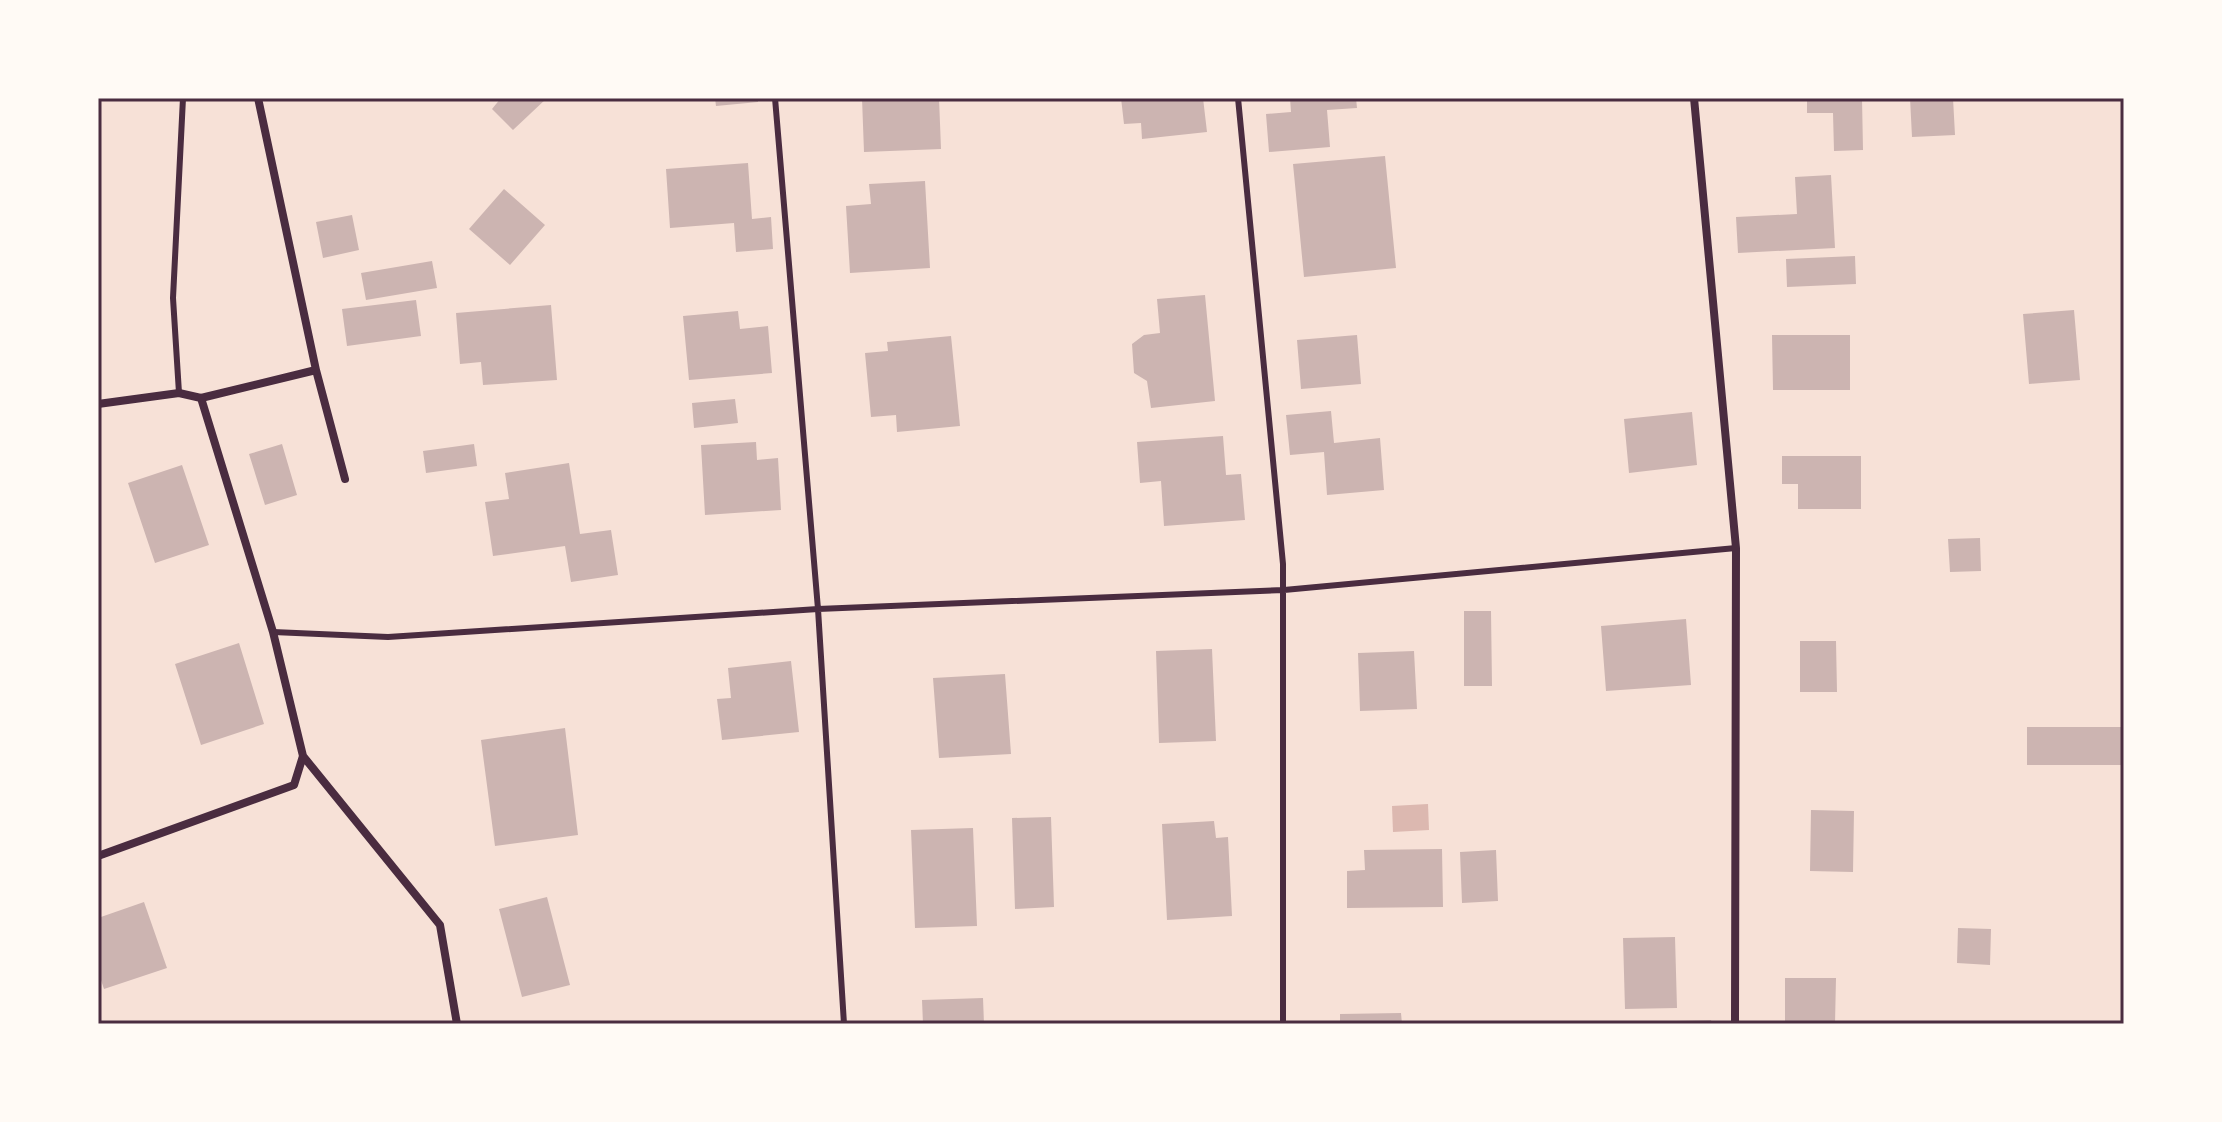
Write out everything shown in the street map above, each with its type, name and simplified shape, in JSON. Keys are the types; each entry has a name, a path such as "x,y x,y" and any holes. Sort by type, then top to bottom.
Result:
{"street":[{"path":"258,98 316,370 345,479"},
{"path":"1694,98 1736,548 1735,1024"},
{"path":"98,404 179,393 201,398 316,370"},
{"path":"201,398 273,632 303,756 440,925 457,1024"},
{"path":"98,856 294,785 303,756"}],"lane":[{"path":"179,393 173,298 183,98"},
{"path":"775,98 818,609 844,1024"},
{"path":"1238,98 1284,590 1283,1024"},
{"path":"273,632 388,637 818,609 1284,590 1736,548"}],"shaded area":[{"path":"1428,804 1429,830 1393,832 1392,806"}],"building":[{"path":"501,98 547,98 513,130 492,109"},
{"path":"715,98 758,98 758,102 716,106"},
{"path":"862,98 939,98 941,149 864,152"},
{"path":"1121,98 1203,98 1207,132 1142,139 1141,123 1124,124"},
{"path":"1290,98 1356,98 1357,108 1327,110 1330,147 1269,152 1266,114 1291,112"},
{"path":"1807,98 1862,98 1863,150 1834,151 1833,113 1807,113"},
{"path":"1910,98 1953,98 1955,135 1912,137"},
{"path":"1385,156 1396,268 1304,277 1293,164"},
{"path":"748,163 752,219 771,217 773,249 736,252 734,223 670,228 666,169"},
{"path":"1831,175 1835,248 1738,253 1736,217 1797,214 1795,177"},
{"path":"925,181 930,268 850,273 846,206 871,204 869,184"},
{"path":"504,189 545,225 510,265 469,229"},
{"path":"352,215 359,250 323,258 316,222"},
{"path":"1855,256 1856,284 1787,287 1786,259"},
{"path":"432,261 437,288 366,300 361,273"},
{"path":"1205,295 1215,401 1151,408 1147,381 1134,373 1132,344 1144,335 1160,333 1157,299"},
{"path":"416,300 421,336 347,346 342,309"},
{"path":"551,305 557,380 483,385 481,362 460,364 456,313"},
{"path":"2074,310 2080,380 2029,384 2023,314"},
{"path":"738,311 740,329 768,326 772,373 689,380 683,316"},
{"path":"1357,335 1361,384 1301,389 1297,340"},
{"path":"1772,335 1850,335 1850,390 1773,390"},
{"path":"951,336 960,426 897,432 896,415 871,417 865,353 888,351 887,342"},
{"path":"735,399 738,423 694,428 692,403"},
{"path":"1331,411 1334,443 1380,438 1384,490 1327,495 1324,452 1290,455 1286,415"},
{"path":"1692,412 1697,465 1629,473 1624,419"},
{"path":"1223,436 1226,475 1241,474 1245,520 1164,526 1161,481 1140,483 1137,442"},
{"path":"756,442 757,460 778,458 781,510 705,515 701,445"},
{"path":"282,444 297,495 265,505 249,454"},
{"path":"474,444 477,466 426,473 423,451"},
{"path":"1782,456 1861,456 1861,509 1798,509 1798,484 1782,484"},
{"path":"569,463 580,534 611,530 618,575 571,582 565,546 493,556 485,502 509,499 505,473"},
{"path":"182,465 209,545 155,563 128,483"},
{"path":"1980,538 1981,571 1950,572 1948,539"},
{"path":"1464,611 1491,611 1492,686 1464,686"},
{"path":"1686,619 1691,685 1606,691 1601,626"},
{"path":"1800,641 1836,641 1837,692 1800,692"},
{"path":"239,643 264,724 201,745 175,664"},
{"path":"1212,649 1216,741 1159,743 1156,651"},
{"path":"1414,651 1417,709 1360,711 1358,653"},
{"path":"791,661 799,732 722,740 717,699 731,698 728,668"},
{"path":"1005,674 1011,754 939,758 933,678"},
{"path":"2027,727 2124,727 2124,765 2027,765"},
{"path":"565,728 578,835 495,846 481,740"},
{"path":"1811,810 1854,811 1853,872 1810,871"},
{"path":"1051,817 1054,907 1015,909 1012,818"},
{"path":"1214,821 1216,838 1228,837 1232,916 1167,920 1162,824"},
{"path":"973,828 977,926 915,928 911,830"},
{"path":"1442,849 1443,907 1347,908 1347,871 1365,870 1364,850"},
{"path":"1496,850 1498,901 1462,903 1460,852"},
{"path":"547,897 570,985 522,997 499,909"},
{"path":"144,902 167,968 104,989 98,971 98,918"},
{"path":"1958,928 1991,929 1990,965 1957,963"},
{"path":"1675,937 1677,1008 1625,1009 1623,938"},
{"path":"1785,978 1836,978 1835,1024 1785,1024"},
{"path":"983,998 984,1024 923,1024 922,1000"},
{"path":"1401,1013 1402,1024 1340,1024 1340,1014"},
{"path":"1711,1020 1712,1024 1676,1024 1676,1021"}]}
